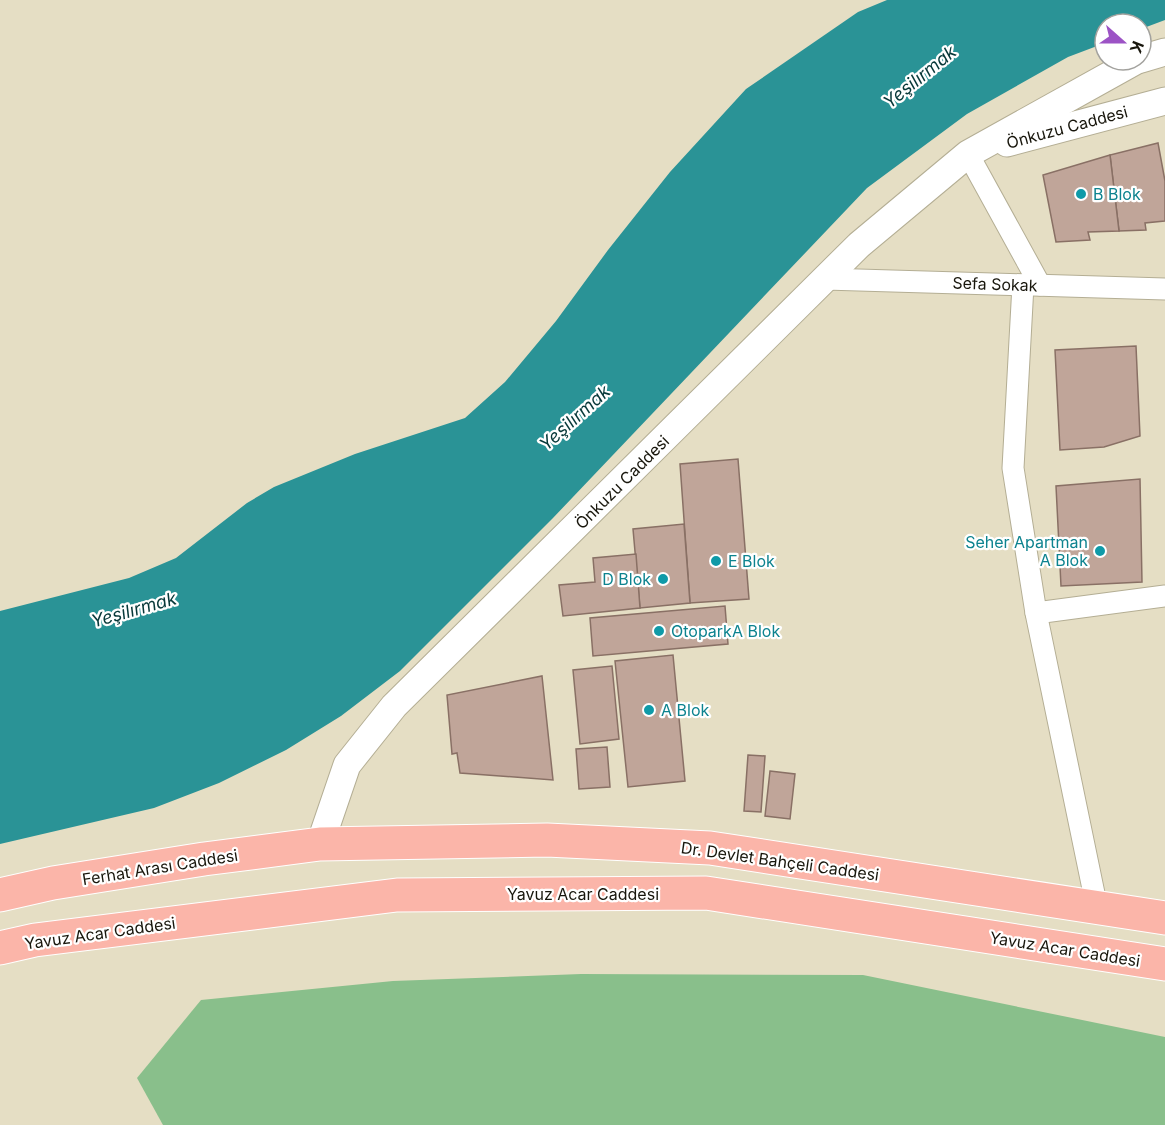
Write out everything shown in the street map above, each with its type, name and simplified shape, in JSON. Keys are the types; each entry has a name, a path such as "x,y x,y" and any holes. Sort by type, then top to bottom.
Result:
{"main road":[{"name":"Dr. Devlet Bahçeli Caddesi","path":"320,844 547,840 710,848 1165,918"},
{"name":"Ferhat Arası Caddesi","path":"0,895 53,883 192,860 320,844"},
{"name":"Yavuz Acar Caddesi","path":"0,948 35,940 397,895 706,893 1165,964"}],"street":[{"name":"Önkuzu Caddesi","path":"320,844 347,765 394,706 859,245 968,154 1116,72"},
{"name":"Önkuzu Caddesi","path":"968,154 1165,101"},
{"path":"968,154 1031,285 1012,468 1036,613 1097,908"},
{"name":"Sefa Sokak","path":"825,279 1165,289"},
{"path":"1036,613 1165,596"}],"green space":[{"path":"581,974 863,975 1165,1037 1165,1125 163,1125 137,1078 201,1000 393,981"}],"water":[{"name":"Yeşilırmak","path":"887,0 1165,0 1165,20 1153,24 1153,12 1093,12 1093,48 1068,57 967,114 867,188 553,518 400,671 341,716 286,750 219,783 154,808 0,844 0,611 129,578 176,558 247,503 274,487 355,454 465,418 505,382 556,321 608,250 670,172 746,89 858,12"}],"building":[{"path":"1158,143 1165,181 1165,221 1145,223 1146,230 1119,231 1110,155"},
{"name":"B Blok","path":"1110,155 1119,231 1088,232 1090,240 1056,242 1043,175"},
{"path":"1136,346 1140,436 1104,447 1060,450 1055,350"},
{"name":"E Blok","path":"738,459 749,599 690,603 680,464"},
{"name":"Seher Apartman A Blok","path":"1140,479 1142,582 1061,586 1056,486"},
{"name":"D Blok","path":"684,524 690,603 640,608 633,529"},
{"path":"636,554 640,608 563,616 559,585 595,582 593,558"},
{"name":"OtoparkA Blok","path":"725,606 728,644 593,656 590,618"},
{"name":"A Blok","path":"673,655 685,781 628,787 615,661"},
{"path":"612,666 619,739 580,744 573,670"},
{"path":"542,676 553,780 460,773 457,753 452,754 447,695"},
{"path":"607,747 610,787 579,789 576,749"},
{"path":"748,755 765,756 761,812 744,811"},
{"path":"770,771 795,774 790,819 765,816"}],"place":[{"name":"B Blok","path":"1081,194"},
{"name":"Seher Apartman A Blok","path":"1100,551"},
{"name":"E Blok","path":"716,561"},
{"name":"D Blok","path":"663,579"},
{"name":"OtoparkA Blok","path":"659,631"},
{"name":"A Blok","path":"649,710"}]}
